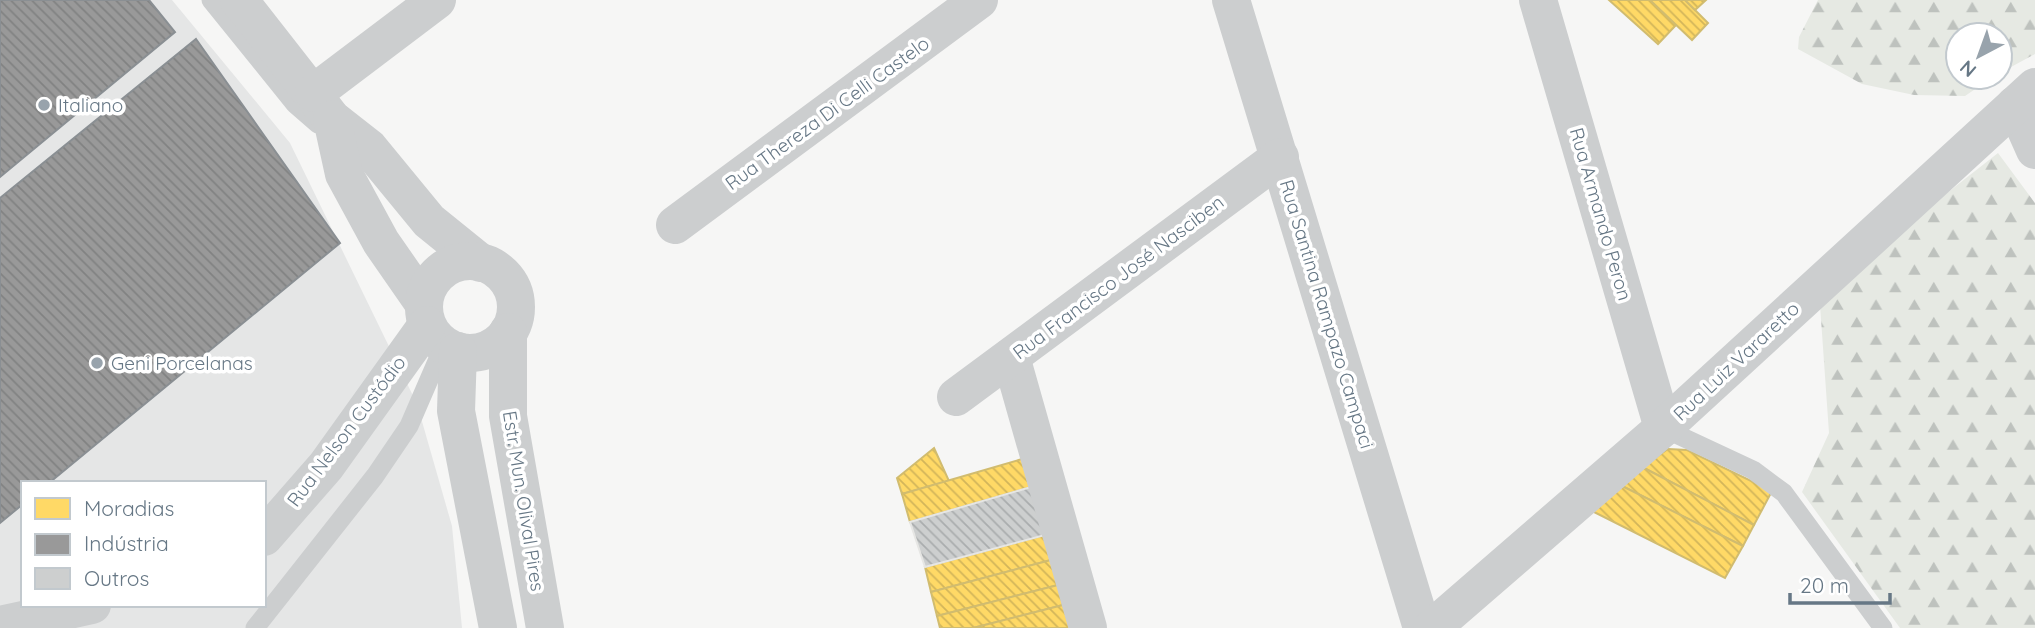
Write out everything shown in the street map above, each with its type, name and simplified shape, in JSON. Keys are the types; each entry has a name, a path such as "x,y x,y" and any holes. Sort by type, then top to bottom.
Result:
{"street":[{"name":"Estr. Mun. Olival Pires","path":"239,0 328,117 369,148 429,221 481,263 494,268 505,278 512,290 516,304 509,332 508,416 545,628"},
{"path":"328,117 437,0"},
{"name":"Rua Thereza Di Celli Castelo","path":"675,225 979,0"},
{"name":"Rua Santina Rampazo Campaci","path":"1231,0 1422,628"},
{"name":"Rua Armando Peron","path":"1539,1 1663,428"},
{"path":"2025,96 2035,150"},
{"name":"Rua Luiz Vararetto","path":"1432,628 1663,428 2025,96"},
{"name":"Estr. Mun. Olival Pires","path":"328,117 344,174 382,242 438,331"},
{"name":"Rua Francisco José Nasciben","path":"956,397 1280,158"},
{"path":"481,263 454,264 443,270 427,290 456,411 498,628"},
{"path":"438,331 472,353 499,343 509,332"},
{"name":"Rua Nelson Custódio","path":"266,535 438,331"},
{"path":"1011,356 1088,628"},
{"path":"0,625 83,607"}],"lane":[{"path":"211,0 295,104 328,117"},
{"path":"255,628 375,476 409,426 438,331"},
{"path":"1663,428 1753,470 1784,493 1883,628"}],"shaded area":[{"path":"0,0 172,0 290,143 417,404 452,526 462,628 0,628"}],"green space":[{"path":"1818,0 2035,0 2035,54 2014,65 2014,21 1944,21 1944,91 1972,91 1965,96 1914,95 1862,84 1798,49 1799,37"},
{"path":"1998,153 2035,203 2035,628 1900,628 1802,492 1829,433 1820,305 1868,255"}],"building: Moradias":[{"path":"1609,0 1650,0 1676,25 1658,44"},
{"path":"1650,0 1685,0 1708,23 1692,40"},
{"path":"1685,0 1706,0 1695,10"},
{"path":"934,448 949,481 902,494 897,478"},
{"path":"1668,449 1687,450 1772,491 1754,525 1642,467"},
{"path":"1022,459 1031,487 910,522 902,494"},
{"path":"1642,467 1754,525 1743,546 1620,485"},
{"path":"1620,485 1743,546 1725,578 1590,510"},
{"path":"1045,535 1051,560 931,592 925,567"},
{"path":"1051,560 1058,585 937,616 931,592"},
{"path":"1058,585 1063,605 973,628 940,628 937,616"},
{"path":"1063,605 1070,628 973,628"}],"building: Indústria":[{"name":"Italiano","path":"0,0 149,0 175,32 0,177"},
{"name":"Geni Porcelanas","path":"196,39 340,243 51,481 21,481 21,506 0,523 0,198"}],"building: Outros":[{"path":"1031,487 1045,535 925,567 910,522"}],"place":[{"name":"Italiano","path":"44,105"},
{"name":"Geni Porcelanas","path":"97,363"}]}
